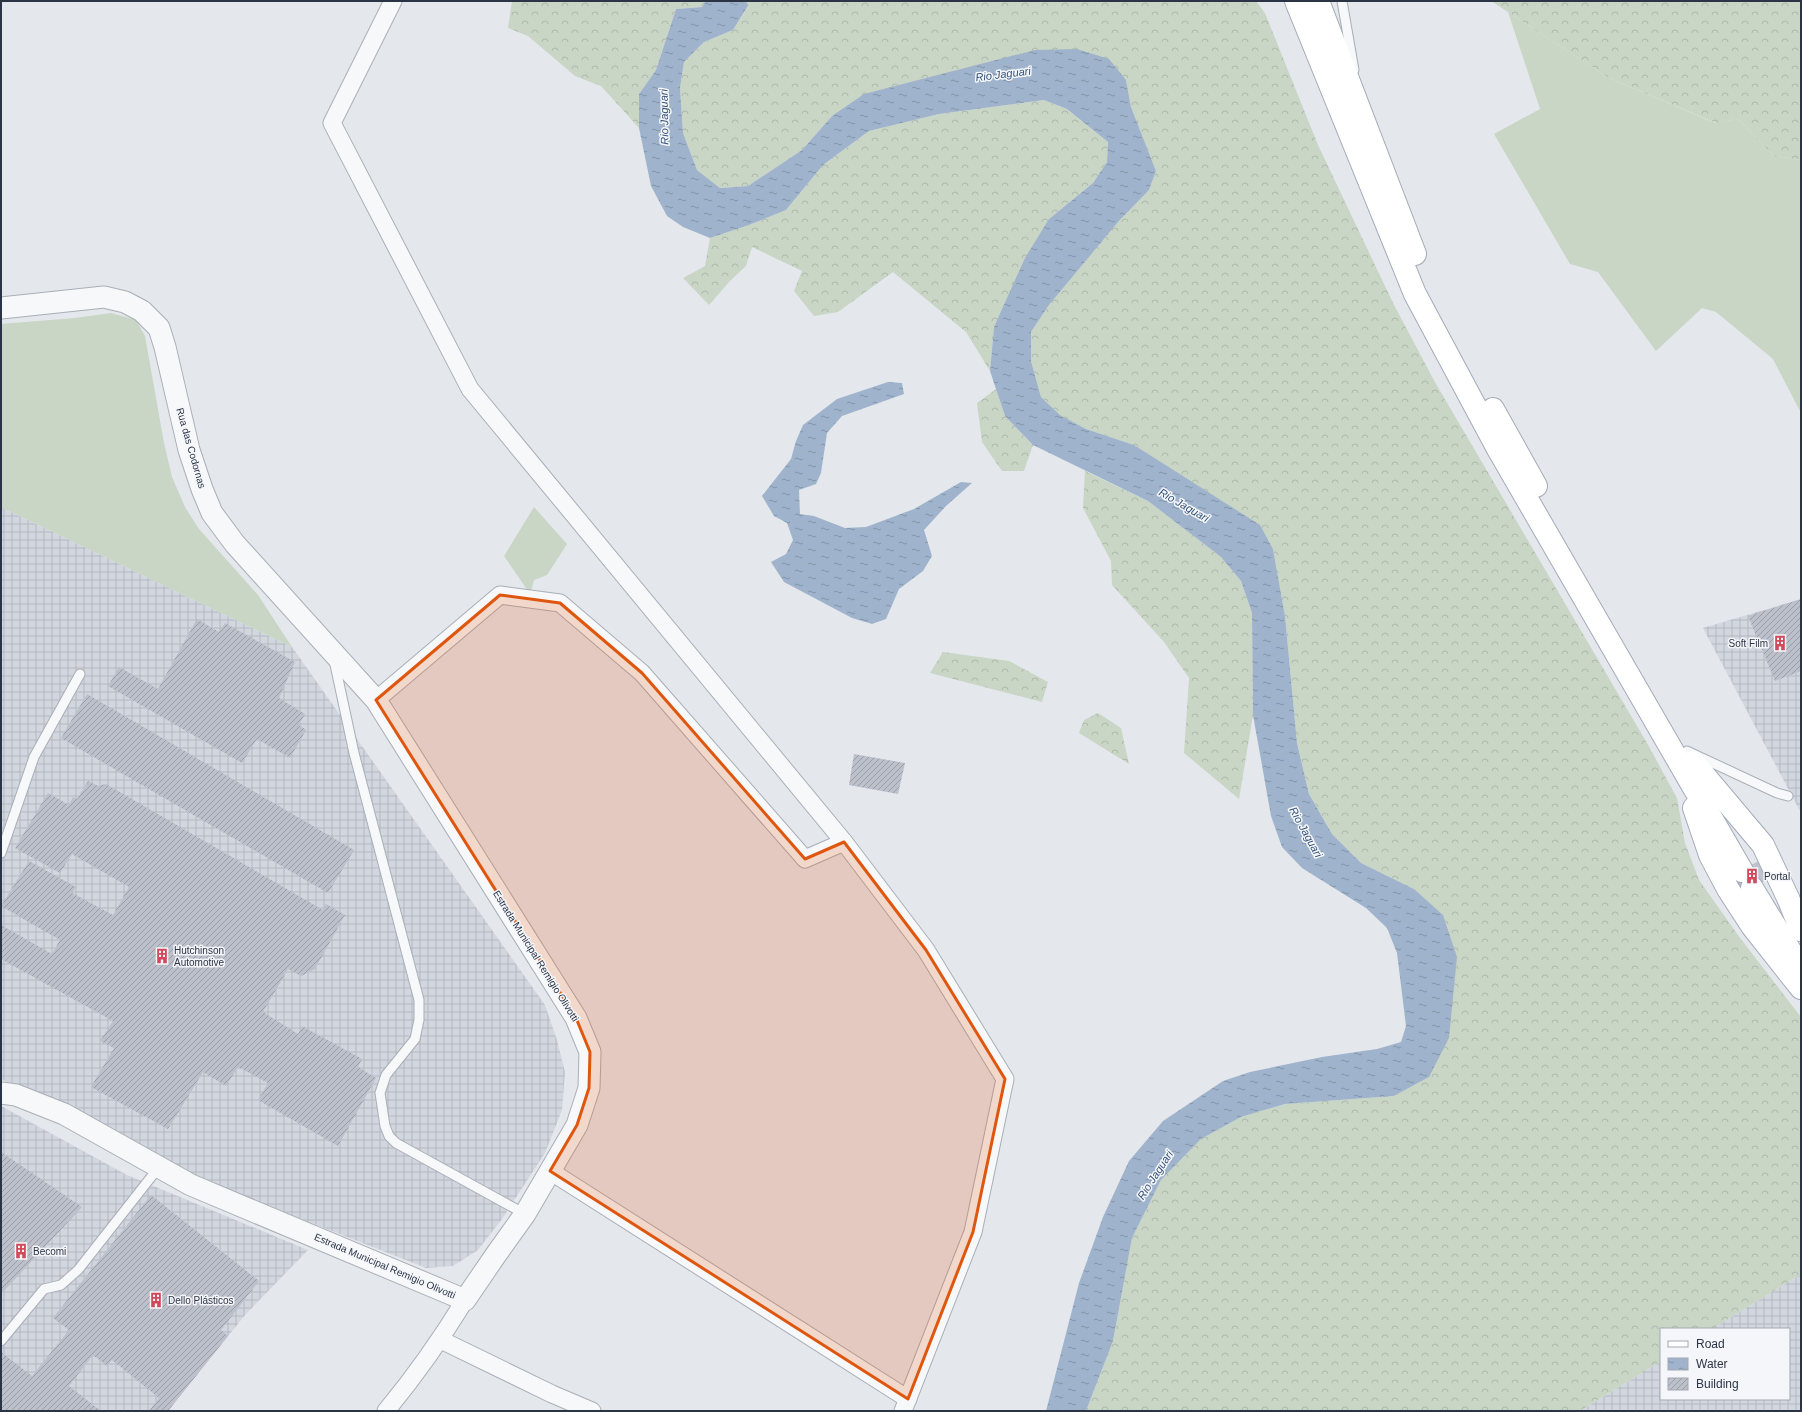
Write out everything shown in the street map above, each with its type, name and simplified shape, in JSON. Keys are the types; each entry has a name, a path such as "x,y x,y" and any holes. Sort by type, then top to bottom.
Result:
{"main road":[{"path":"1296,1 1415,294 1498,449 1686,759 1763,845 1801,930"},
{"path":"1318,1 1399,215 1445,325 1686,759 1752,876 1801,958"},
{"path":"1686,759 1710,855 1728,889 1752,926 1801,988"},
{"path":"1752,876 1801,969"}],"street":[{"path":"394,1 332,123 470,389 844,842 926,950 1005,1079 973,1232 906,1405 550,1171"},
{"name":"Rua das Codornas","path":"1,308 104,297 125,302 142,311 159,328 165,347 189,450 212,513 235,544 376,700"},
{"path":"376,700 500,595 560,603 642,673 805,859 844,842"},
{"name":"Estrada Municipal Remigio Olivotti","path":"1,1093 16,1095 64,1114 191,1185 465,1300 525,1214 577,1125 589,1088 590,1052 576,1018 376,700"},
{"path":"386,1411 412,1380 441,1340 465,1300"},
{"path":"441,1340 552,1394 592,1411"}],"lane":[{"path":"1342,1 1346,16 1359,109"},
{"path":"332,653 354,753 419,1000 419,1020 415,1039 386,1075 380,1093 385,1126 389,1136 396,1143 525,1214"},
{"path":"1,853 34,757 80,674"},
{"path":"1686,759 1788,796"},
{"path":"1,1340 44,1289 61,1285 78,1270 159,1167"}],"highlighted area":[{"path":"500,595 560,603 642,673 805,859 844,842 926,950 1005,1079 973,1232 908,1399 550,1171 577,1125 589,1088 590,1052 576,1018 376,700"}],"shaded area":[{"path":"1,507 292,647 545,1005 557,1040 565,1072 562,1110 545,1153 502,1219 478,1250 453,1266 426,1268 187,1174 1,1079"},
{"path":"1801,599 1801,813 1703,628"},
{"path":"1,1106 127,1175 308,1250 245,1315 168,1411 1,1411"},
{"path":"1801,1274 1801,1411 1580,1411 1660,1362 1660,1400 1790,1400 1790,1328 1714,1328"}],"green space":[{"path":"512,1 706,1 702,7 676,9 656,70 639,94 639,128 601,86 575,76 528,36 508,28"},
{"path":"746,1 1256,1 1265,13 1318,145 1394,305 1436,384 1647,743 1677,798 1685,843 1699,880 1740,938 1801,1017 1801,1274 1714,1328 1660,1328 1660,1362 1580,1411 1086,1411 1113,1341 1132,1238 1161,1180 1201,1139 1241,1117 1285,1104 1394,1096 1429,1077 1414,889 1361,863 1332,834 1309,794 1297,743 1285,616 1273,549 1194,485 1134,445 1086,429 1060,415 1041,397 1031,361 1031,332 1049,305 1119,221 1149,190 1156,171 1131,107 1126,80 832,116 802,150 748,186 720,188 697,170 683,133 680,88 684,62 704,42 733,30 748,7"},
{"path":"1491,1 1801,1 1801,160 1774,156 1738,119 1716,123 1609,78"},
{"path":"1508,12 1609,78 1715,123 1738,119 1774,156 1801,160 1801,413 1773,359 1716,312 1702,308 1656,351 1598,272 1570,264 1494,134 1540,109"},
{"path":"1044,100 1067,109 1108,142 1107,162 1093,183 1049,219 994,327 990,371 966,332 893,272 838,312 814,316 794,291 802,271 752,247 746,266 730,281 709,305 683,278 705,266 710,238 749,225 786,210 823,165 869,131 939,114"},
{"path":"111,313 136,320 145,336 164,443 172,477 185,507 199,529 258,595 292,647 1,507 1,324 75,318"},
{"path":"996,389 1005,416 1033,445 1024,471 1002,471 982,442 977,403"},
{"path":"1085,471 1148,501 1221,557 1241,581 1252,613 1253,715 1239,799 1184,753 1189,678 1164,642 1112,585 1111,561 1083,508"},
{"path":"534,507 567,544 547,575 534,580 530,594 504,556"},
{"path":"943,652 1009,661 1048,682 1042,702 930,673"},
{"path":"1098,713 1121,728 1129,764 1079,733 1084,720"}],"water":[{"name":"Rio Jaguari","path":"706,1 746,1 748,6 733,30 704,42 684,62 680,88 683,133 697,170 720,188 748,186 802,150 832,116 864,94 1035,50 1077,49 1109,59 1126,80 1131,107 1156,171 1149,190 1119,221 1049,305 1031,332 1031,361 1041,397 1060,415 1086,429 1134,445 1260,525 1273,549 1285,616 1297,743 1309,794 1332,834 1361,863 1414,889 1443,915 1457,957 1449,1038 1429,1077 1394,1096 1285,1104 1241,1117 1201,1139 1161,1180 1132,1238 1113,1341 1086,1411 1046,1411 1079,1283 1103,1217 1129,1161 1163,1121 1223,1081 1250,1072 1322,1057 1377,1049 1401,1042 1406,1026 1397,953 1387,928 1366,908 1302,868 1282,847 1271,816 1253,715 1252,613 1241,581 1221,557 1148,501 1033,445 1005,416 990,371 994,327 1025,258 1049,219 1093,183 1107,162 1108,142 1067,109 1044,100 939,114 869,131 823,165 786,210 749,225 710,238 683,227 667,216 651,186 639,128 639,94 656,70 676,9 702,7"},
{"path":"888,382 902,383 904,394 842,416 827,433 821,473 816,484 799,490 800,514 814,516 845,528 866,527 914,509 961,482 972,483 946,506 924,530 932,556 923,571 899,589 886,619 872,624 852,618 784,582 771,562 786,554 793,540 787,523 774,516 762,496 791,459 796,441 803,425 837,399"}],"building":[{"name":"Soft Film","path":"1801,599 1801,671 1775,681 1748,616"},
{"path":"197,619 219,632 225,623 295,662 279,698 305,714 299,725 306,730 290,758 257,739 242,763 108,686 119,667 158,689"},
{"path":"87,694 354,850 328,893 61,738"},
{"path":"854,754 905,763 898,794 849,785"},
{"name":"Hutchinson Automotive","path":"88,781 98,786 106,784 323,910 326,904 345,915 315,969 301,976 288,969 263,1012 298,1034 302,1026 362,1059 358,1067 376,1078 338,1146 258,1100 268,1083 238,1067 226,1086 203,1072 168,1129 91,1087 114,1048 100,1041 113,1021 1,959 1,925 52,954 60,940 1,906 29,861 76,887 72,893 113,915 129,887 72,854 60,873 15,848 48,793 69,805 73,797 77,799"},
{"name":"Portal","path":"1765,858 1774,874 1740,894 1731,878"},
{"name":"Becomi","path":"1,1152 82,1207 1,1294"},
{"name":"Dello Plásticos","path":"151,1195 259,1281 221,1330 228,1336 168,1411 149,1411 159,1398 112,1360 107,1366 93,1355 69,1386 101,1411 1,1411 1,1352 32,1376 69,1330 53,1318"}],"tunnel":[{"path":"1753,864 1763,882"}],"place":[{"name":"Soft Film","path":"1780,643"},
{"name":"Portal","path":"1752,876"},
{"name":"Hutchinson Automotive","path":"162,956"},
{"name":"Becomi","path":"21,1251"},
{"name":"Dello Plásticos","path":"156,1300"}]}
